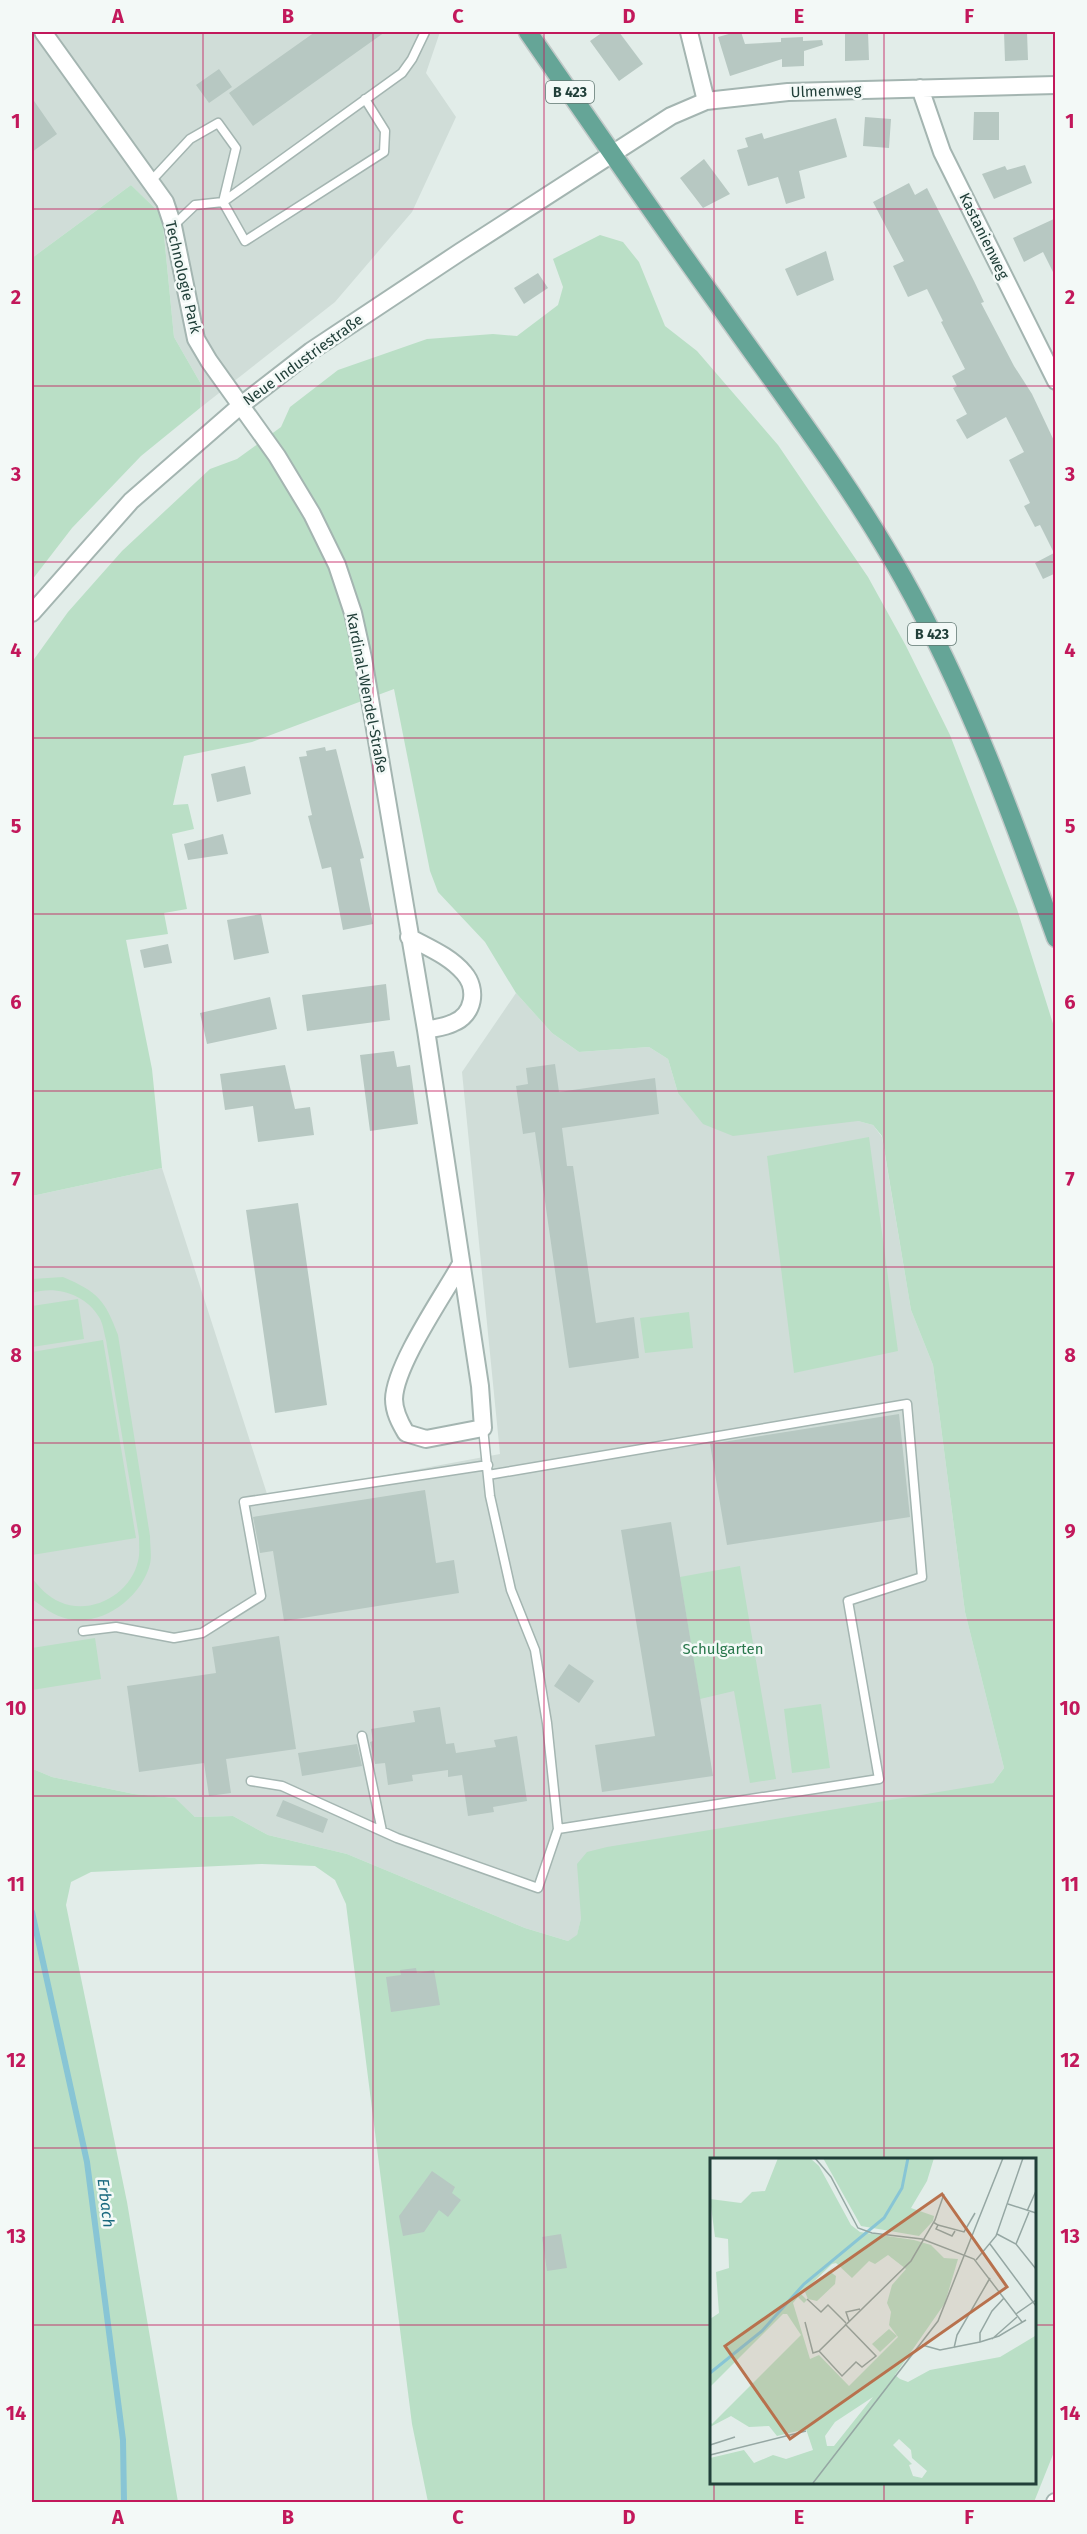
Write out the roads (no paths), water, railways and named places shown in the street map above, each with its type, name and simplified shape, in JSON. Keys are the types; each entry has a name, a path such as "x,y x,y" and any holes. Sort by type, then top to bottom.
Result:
{"main road":[{"name":"B 423","path":"528,32 864,512 931,632 979,735 1005,797 1056,938"}],"street":[{"name":"Technologie Park","path":"43,32 165,202 173,226 196,339 240,406"},
{"path":"689,32 706,101"},
{"name":"Ulmenweg","path":"612,153 671,116 706,101 788,92 921,87 1056,86"},
{"name":"Kastanienweg","path":"921,87 942,152 1056,381"},
{"name":"Neue Industriestraße","path":"32,613 131,501 240,406 311,351 612,153"},
{"name":"Kardinal-Wendel-Straße","path":"240,406 277,456 312,514 337,565 353,613 365,668 426,1030 480,1386 483,1428"},
{"path":"409,937 444,957 463,971 471,981 473,998 468,1013 454,1023 426,1030"},
{"path":"461,1264 404,1363 396,1383 394,1401 397,1418 406,1433 426,1439 483,1428"}],"lane":[{"path":"173,226 195,205 223,202 402,73 412,59 425,32"},
{"path":"151,181 190,139 218,123 236,148 223,202 244,241 384,152 385,131 365,99"},
{"path":"488,1475 907,1404 922,1577 848,1601 879,1779 558,1829"},
{"path":"251,1781 282,1786 382,1831 538,1888 558,1829 547,1723 535,1650 511,1590 490,1496 483,1428"},
{"path":"84,1631 116,1627 174,1638 202,1633 261,1596 246,1501 488,1465"},
{"path":"362,1736 382,1831"}],"waterway":[{"name":"Erbach","path":"32,1912 87,2162 123,2440 124,2502"}],"park label":[{"name":"Schulgarten","path":"723,1649"}]}
